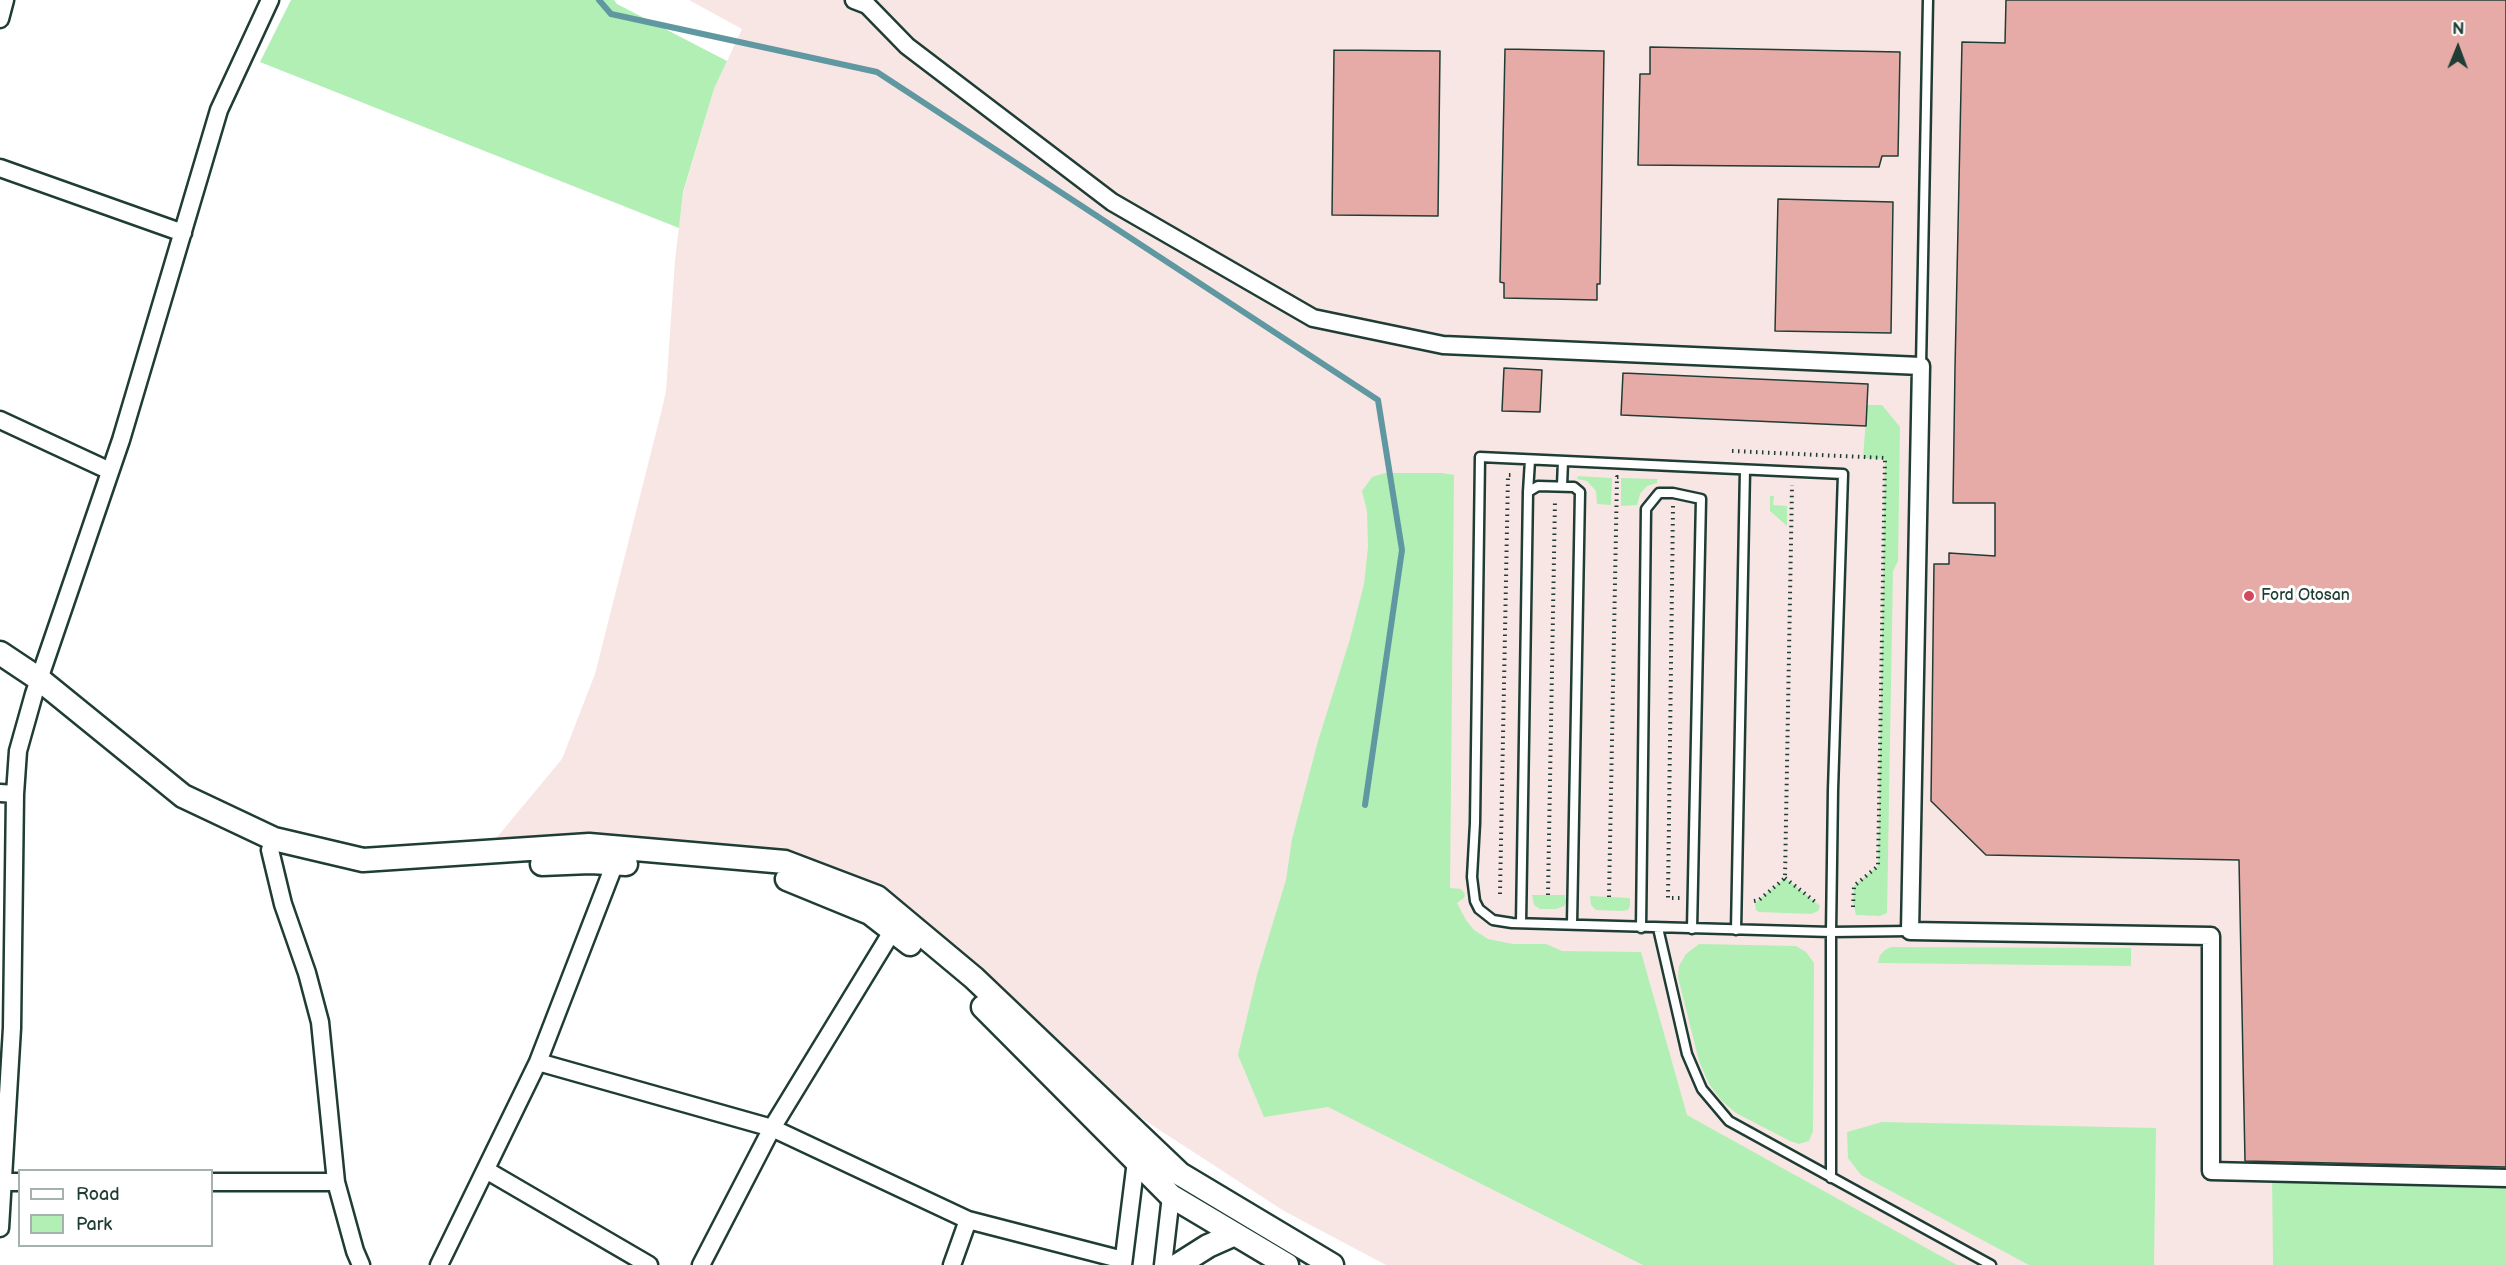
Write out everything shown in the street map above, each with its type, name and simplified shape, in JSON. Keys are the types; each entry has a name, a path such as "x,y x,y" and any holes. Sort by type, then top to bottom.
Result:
{"main road":[{"path":"0,654 175,809 270,850 359,874 590,862 781,877 870,913 965,989 1171,1196 1287,1265"},
{"path":"0,672 36,686 183,796 274,839 363,860 589,845 785,862 877,897 974,978 1180,1174 1332,1265"},
{"path":"1178,1265 1209,1246 1235,1234"}],"street":[{"path":"0,19 5,0"},
{"path":"0,1228 11,1182 6,1028 8,794 36,686 110,471 219,110 270,0"},
{"path":"854,0 867,4 906,46 1112,202 1313,318 1443,345 1921,366 1910,931 2211,936 2211,1171 2506,1178"},
{"path":"0,168 183,233"},
{"path":"0,420 110,471"},
{"path":"270,850 283,904 307,973 320,1022 336,1182 361,1265"},
{"path":"439,1265 538,1062 615,863"},
{"path":"701,1265 772,1128 893,930"},
{"path":"538,1062 772,1128 968,1220 1123,1262 1137,1161"},
{"path":"486,1170 649,1265"},
{"path":"213,1182 336,1182"},
{"path":"1163,1265 1171,1196"},
{"path":"952,1265 968,1220"}],"lane":[{"path":"1921,366 1928,0"},
{"path":"1831,1178 1831,932 1843,474 1479,458 1475,823 1472,877 1475,901 1479,909 1493,920 1521,923 1831,932 1910,931"},
{"path":"1521,923 1530,460"},
{"path":"1558,486 1563,461"},
{"path":"1736,930 1745,470"},
{"path":"1528,492 1538,486 1574,487 1580,492 1572,924"},
{"path":"1641,928 1646,509 1659,493 1673,493 1701,499 1692,929"},
{"path":"1658,928 1687,1054 1702,1089 1729,1121 1991,1265"}],"path":[{"path":"1732,451 1884,458 1878,866 1854,886 1853,907"},
{"path":"1754,901 1759,900 1785,878 1793,472"},
{"path":"1500,894 1508,475 1529,475"},
{"path":"1609,897 1617,477 1628,477"},
{"path":"1548,895 1558,486"},
{"path":"1673,493 1668,897 1684,898"},
{"path":"1785,878 1820,906"}],"shaded area":[{"name":"Ford Otosan","path":"689,0 2506,0 2506,1265 1386,1265 1284,1211 1132,1112 958,965 785,862 483,854 562,759 595,674 662,409 666,391 675,260 683,193 714,89 742,29"}],"green space":[{"path":"291,0 614,0 617,4 727,61 714,89 683,192 679,228 260,62"},
{"path":"1867,405 1882,405 1900,427 1898,561 1893,571 1887,913 1880,916 1856,915 1853,902 1854,886 1878,866 1885,459 1863,458"},
{"path":"1385,473 1454,475 1450,888 1461,889 1465,894 1464,898 1457,903 1466,920 1474,930 1488,939 1513,944 1546,944 1562,951 1641,952 1687,1115 1957,1265 1643,1265 1328,1107 1264,1117 1238,1055 1257,975 1286,880 1292,839 1318,741 1350,639 1364,584 1368,547 1367,511 1362,491 1372,477"},
{"path":"1578,476 1612,478 1611,505 1597,504 1596,491 1587,481 1577,479"},
{"path":"1621,478 1657,479 1657,483 1647,486 1640,494 1637,505 1621,506"},
{"path":"1770,496 1774,496 1773,505 1787,506 1787,526 1770,511"},
{"path":"1785,878 1820,906 1818,911 1811,914 1756,910 1755,903"},
{"path":"1532,895 1565,895 1566,902 1564,906 1556,909 1540,909 1534,905"},
{"path":"1590,896 1630,898 1630,906 1628,910 1621,911 1596,910 1591,905"},
{"path":"1699,944 1796,946 1806,952 1814,963 1813,1131 1809,1141 1799,1144 1790,1141 1736,1113 1722,1101 1709,1084 1699,1061 1678,977 1679,966 1686,954"},
{"path":"1891,947 2131,948 2131,966 1878,963 1880,955"},
{"path":"1882,1122 2156,1128 2154,1265 2029,1265 1861,1175 1848,1158 1847,1132"},
{"path":"2272,1172 2506,1177 2506,1265 2273,1265"}],"building":[{"name":"Ford Otosan","path":"2006,0 2506,0 2506,1167 2245,1161 2239,860 1986,855 1931,801 1934,564 1949,564 1949,553 1995,556 1995,503 1953,503 1955,368 1962,42 2005,43"},
{"path":"1650,47 1900,52 1898,156 1882,156 1879,167 1638,165 1640,74 1650,74"},
{"path":"1505,49 1604,51 1600,284 1597,284 1597,300 1504,298 1504,283 1500,282"},
{"path":"1334,50 1440,51 1438,216 1332,215"},
{"path":"1778,199 1893,202 1891,333 1775,331"},
{"path":"1504,368 1542,370 1540,412 1502,411"},
{"path":"1623,373 1868,384 1866,426 1621,415"}],"waterway":[{"path":"599,0 611,14 877,72 1378,400 1402,550 1365,805"}],"place":[{"name":"Ford Otosan","path":"2249,596"}]}
